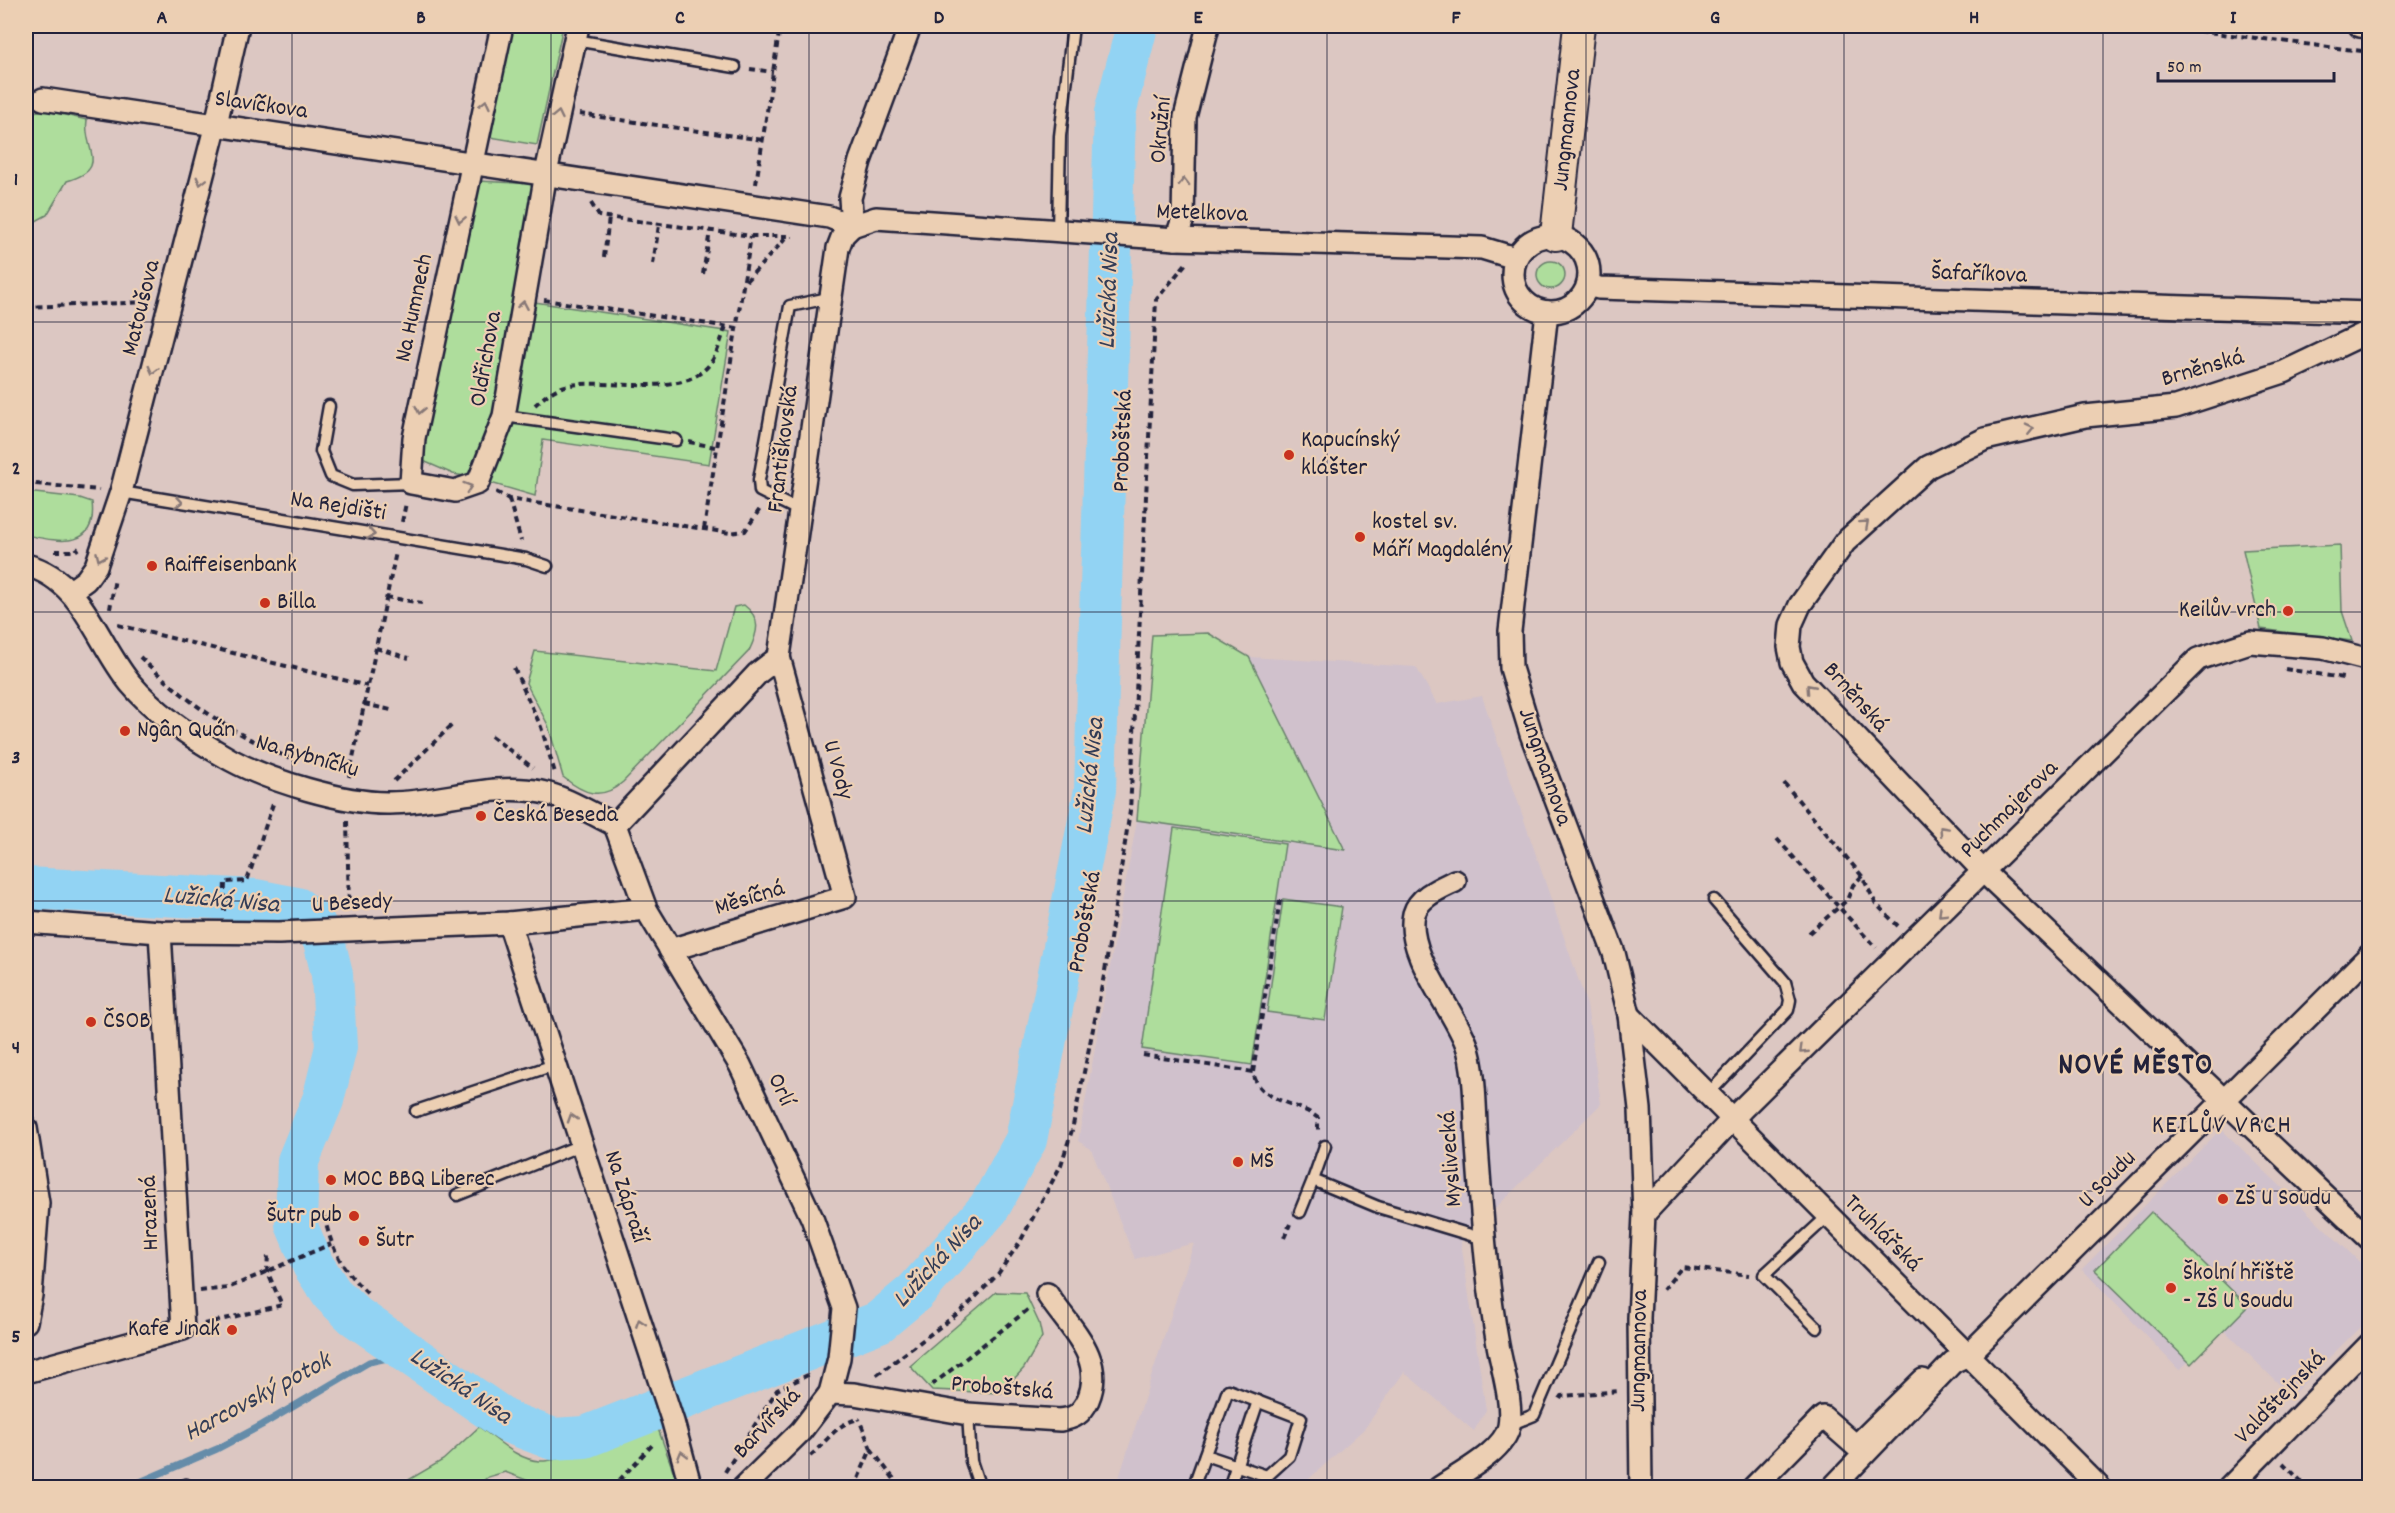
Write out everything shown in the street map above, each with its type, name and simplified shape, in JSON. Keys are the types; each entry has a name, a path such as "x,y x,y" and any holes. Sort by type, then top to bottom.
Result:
{"street":[{"name":"Matoušova","path":"71,591 86,580 96,566 121,492 216,124 238,26"},
{"path":"502,26 472,162 829,217 852,226 850,198 860,161 910,26"},
{"name":"Okružní","path":"1185,239 1183,219 1185,117 1208,26"},
{"name":"Jungmannova","path":"1556,235 1579,26"},
{"path":"2360,26 2370,27"},
{"name":"Oldřichova","path":"478,483 512,417 525,297 546,172 576,33"},
{"name":"Slavíčkova","path":"43,99 472,162"},
{"name":"Na Humnech","path":"411,483 414,438 472,162"},
{"name":"Metelkova","path":"852,226 876,218 1138,237 1482,248 1515,258"},
{"name":"Františkovská","path":"779,657 802,512 829,298 838,248 843,235 852,226"},
{"path":"1556,235 1571,241 1583,252 1589,268 1588,285 1582,297 1572,306 1547,312 1530,306 1517,293 1512,276 1515,258 1532,240 1556,235"},
{"name":"Šafaříkova","path":"1588,285 1607,288 2370,313"},
{"name":"Jungmannova","path":"1547,312 1510,631 1511,668 1531,734 1614,953 1629,1015 1640,1109 1644,1214 1639,1318 1641,1488"},
{"name":"Brněnská","path":"2370,331 2284,372 2176,407 2085,416 1985,439 1928,467 1845,542 1800,605 1791,625 1790,647 1792,662 1803,682 1984,872 2223,1102 2370,1239"},
{"path":"411,483 455,491 478,483"},
{"name":"Na Rybníčku","path":"26,565 54,575 71,591 112,660 157,710 231,760 268,776 347,797 387,803 474,793 541,792 615,825"},
{"name":"Puchmajerova","path":"1731,1120 2198,659 2250,642 2323,648 2370,660"},
{"path":"615,825 758,673 779,657"},
{"name":"U Vody","path":"779,657 845,897"},
{"name":"Orlí","path":"615,825 646,909 740,1065 812,1218 844,1308 839,1358 830,1394"},
{"name":"Myslivecká","path":"1455,881 1428,895 1414,913 1414,929 1418,950 1466,1044 1473,1086 1490,1299 1506,1389 1509,1425"},
{"name":"Měsíčná","path":"670,950 845,897"},
{"name":"U Besedy","path":"26,922 160,932 279,933 509,923 646,909"},
{"name":"Na Zápraží","path":"509,923 580,1145 673,1422 691,1488"},
{"name":"Hrazená","path":"160,932 183,1329"},
{"name":"U Soudu","path":"1832,1488 1953,1362 1968,1355 2370,955"},
{"name":"Truhlářská","path":"1629,1015 1731,1120 2100,1488"},
{"path":"1644,1214 1731,1120"},
{"path":"26,1128 38,1203 31,1295 26,1322"},
{"name":"Proboštská","path":"830,1394 854,1394 968,1414 1060,1420 1074,1418 1083,1411 1094,1374 1089,1353 1047,1294"},
{"path":"26,1372 183,1329"},
{"name":"Valdštejnská","path":"2229,1488 2370,1344"},
{"name":"U Soudu","path":"1753,1488 1823,1417 1856,1446 1923,1380 1930,1386"},
{"name":"Barvířská","path":"743,1488 801,1431 830,1394"},
{"path":"1439,1488 1486,1456 1504,1439 1509,1425"}],"lane":[{"path":"1058,232 1060,136 1073,26"},
{"path":"576,33 735,68"},
{"path":"802,512 760,492 759,480 790,306 829,298"},
{"path":"329,406 321,451 331,476 352,485 411,483"},
{"path":"512,417 676,440"},
{"name":"Na Rejdišti","path":"121,492 526,559 547,566"},
{"path":"1707,1095 1788,1010 1790,1000 1785,982 1714,900"},
{"path":"416,1111 554,1065"},
{"path":"458,1195 580,1145"},
{"path":"1300,1212 1325,1146"},
{"path":"1313,1180 1378,1207 1484,1239"},
{"path":"1817,1328 1764,1275 1828,1216"},
{"path":"1509,1425 1534,1415 1599,1262"},
{"path":"1193,1488 1228,1390 1301,1418 1289,1456 1267,1476 1263,1488"},
{"path":"1229,1488 1258,1401"},
{"path":"968,1414 971,1461 980,1488"},
{"path":"1205,1455 1267,1476"},
{"path":"180,1488 186,1485 189,1488"}],"path":[{"path":"755,188 780,26"},
{"path":"2157,26 2370,52"},
{"path":"735,68 773,72"},
{"path":"559,111 763,140"},
{"path":"589,200 598,216 751,236 745,282 715,447 704,529"},
{"path":"604,257 609,218"},
{"path":"652,264 659,225"},
{"path":"703,274 710,231"},
{"path":"745,282 787,237"},
{"name":"Proboštská","path":"854,1394 985,1290 1020,1240 1062,1165 1072,1130 1105,970 1130,811 1156,300 1193,255 1185,239"},
{"path":"26,279 30,328 26,332"},
{"path":"525,297 736,328"},
{"path":"27,307 104,302 153,302"},
{"path":"512,417 550,391 571,385 639,387 674,382 697,374 709,366 726,326"},
{"path":"676,440 715,447"},
{"path":"26,480 36,484 121,492"},
{"path":"339,774 349,776 411,483"},
{"path":"478,483 509,499 730,533 745,531 755,520 766,495"},
{"path":"509,499 526,559"},
{"path":"52,550 75,551 83,545"},
{"path":"111,615 109,606 117,572"},
{"path":"386,597 422,603"},
{"path":"119,632 112,624 368,686"},
{"path":"376,648 409,658"},
{"path":"134,649 179,693 216,720 243,738 300,763"},
{"path":"2276,667 2346,678"},
{"path":"514,668 541,727 558,783"},
{"path":"364,704 391,710"},
{"path":"393,782 452,725"},
{"path":"491,735 527,761 541,776"},
{"path":"1784,783 1862,876 1876,904 1912,942"},
{"path":"341,929 347,797"},
{"path":"223,918 225,882 247,881 274,801"},
{"path":"1777,839 1890,964"},
{"path":"1809,933 1847,900 1852,885 1862,876"},
{"path":"1280,900 1253,1072 1256,1084 1264,1092 1318,1118 1316,1140 1325,1146"},
{"path":"1143,1055 1253,1072"},
{"path":"324,1216 331,1244 348,1275 369,1295"},
{"path":"180,1293 228,1288 331,1244"},
{"path":"183,1329 282,1305 267,1271 268,1255"},
{"path":"1639,1318 1682,1267 1699,1267 1735,1275 1764,1275"},
{"path":"906,1404 1047,1294"},
{"path":"724,1474 777,1390 819,1371"},
{"path":"1562,1396 1639,1389"},
{"path":"807,1459 840,1425 848,1420 868,1416"},
{"path":"860,1419 871,1449 894,1479 896,1488"},
{"path":"612,1488 657,1439"},
{"path":"2268,1448 2308,1488"},
{"path":"854,1488 871,1449"},
{"path":"2365,1488 2370,1484"}],"shaded area":[{"path":"1249,657 1416,667 1437,704 1482,696 1587,1005 1601,1104 1461,1242 1486,1410 1474,1431 1404,1372 1365,1428 1300,1487 1116,1487 1194,1243 1135,1259 1091,1149 1078,1141 1137,820 1345,849"},
{"name":"ZŠ U Soudu","path":"2221,1129 2369,1271 2369,1318 2291,1396 2225,1331 2179,1370 2082,1269"}],"green space":[{"path":"510,26 563,26 537,145 484,136"},
{"path":"43,110 87,120 92,163 81,176 67,181 47,215 36,221 30,213 27,122 29,113"},
{"path":"478,181 534,184 492,422 470,477 453,474 421,460"},
{"path":"1551,261 1561,265 1565,275 1561,285 1551,289 1541,285 1537,275 1541,265"},
{"path":"528,301 731,332 709,464 543,440 535,496 484,481"},
{"path":"26,492 80,498 92,502 92,518 88,529 82,536 72,540 26,535"},
{"path":"2340,545 2342,611 2352,641 2261,629 2243,550"},
{"path":"744,605 754,615 757,626 749,651 623,782 607,792 593,793 578,788 563,777 548,725 526,683 535,651 716,671 734,607"},
{"path":"1208,633 1249,657 1345,850 1137,820 1152,635"},
{"path":"1174,828 1285,844 1252,1065 1142,1049"},
{"path":"1283,899 1342,907 1325,1020 1267,1012"},
{"name":"Školní hřiště - ZŠ U Soudu","path":"2151,1212 2248,1306 2191,1364 2095,1270"},
{"path":"996,1292 1025,1293 1039,1323 1042,1337 1024,1368 1001,1393 932,1390 910,1366"},
{"path":"656,1423 679,1487 541,1487 505,1472 488,1477 475,1487 446,1487 442,1481 423,1487 420,1482 407,1487 405,1482 443,1460 479,1427 515,1453 540,1461 581,1452"}],"waterway":[{"name":"Lužická Nisa","path":"26,888 256,900 297,908 313,921 324,941 332,974 336,1047 323,1100 298,1161 296,1224 313,1265 332,1294 355,1316 508,1422 553,1439 585,1437 879,1322 915,1292 989,1208 1026,1140 1095,790 1115,113 1137,26"},
{"name":"Harcovský potok","path":"126,1488 217,1449 369,1362 411,1353"}],"place":[{"name":"Kapucínský klášter","path":"1289,455"},
{"name":"kostel sv. Máří Magdalény","path":"1360,537"},
{"name":"Raiffeisenbank","path":"152,566"},
{"name":"Billa","path":"265,603"},
{"name":"Keilův vrch","path":"2288,611"},
{"name":"Ngân Quán","path":"125,731"},
{"name":"Česká Beseda","path":"481,816"},
{"name":"ČSOB","path":"91,1022"},
{"name":"MŠ","path":"1238,1162"},
{"name":"MOC BBQ Liberec","path":"331,1180"},
{"name":"ZŠ U Soudu","path":"2223,1199"},
{"name":"Šutr pub","path":"354,1216"},
{"name":"Šutr","path":"364,1241"},
{"name":"Školní hřiště - ZŠ U Soudu","path":"2171,1288"},
{"name":"Kafe Jinak","path":"232,1330"}],"district":[{"name":"NOVÉ MĚSTO","path":"2136,1067"},
{"name":"KEILŮV VRCH","path":"2222,1126"}]}
